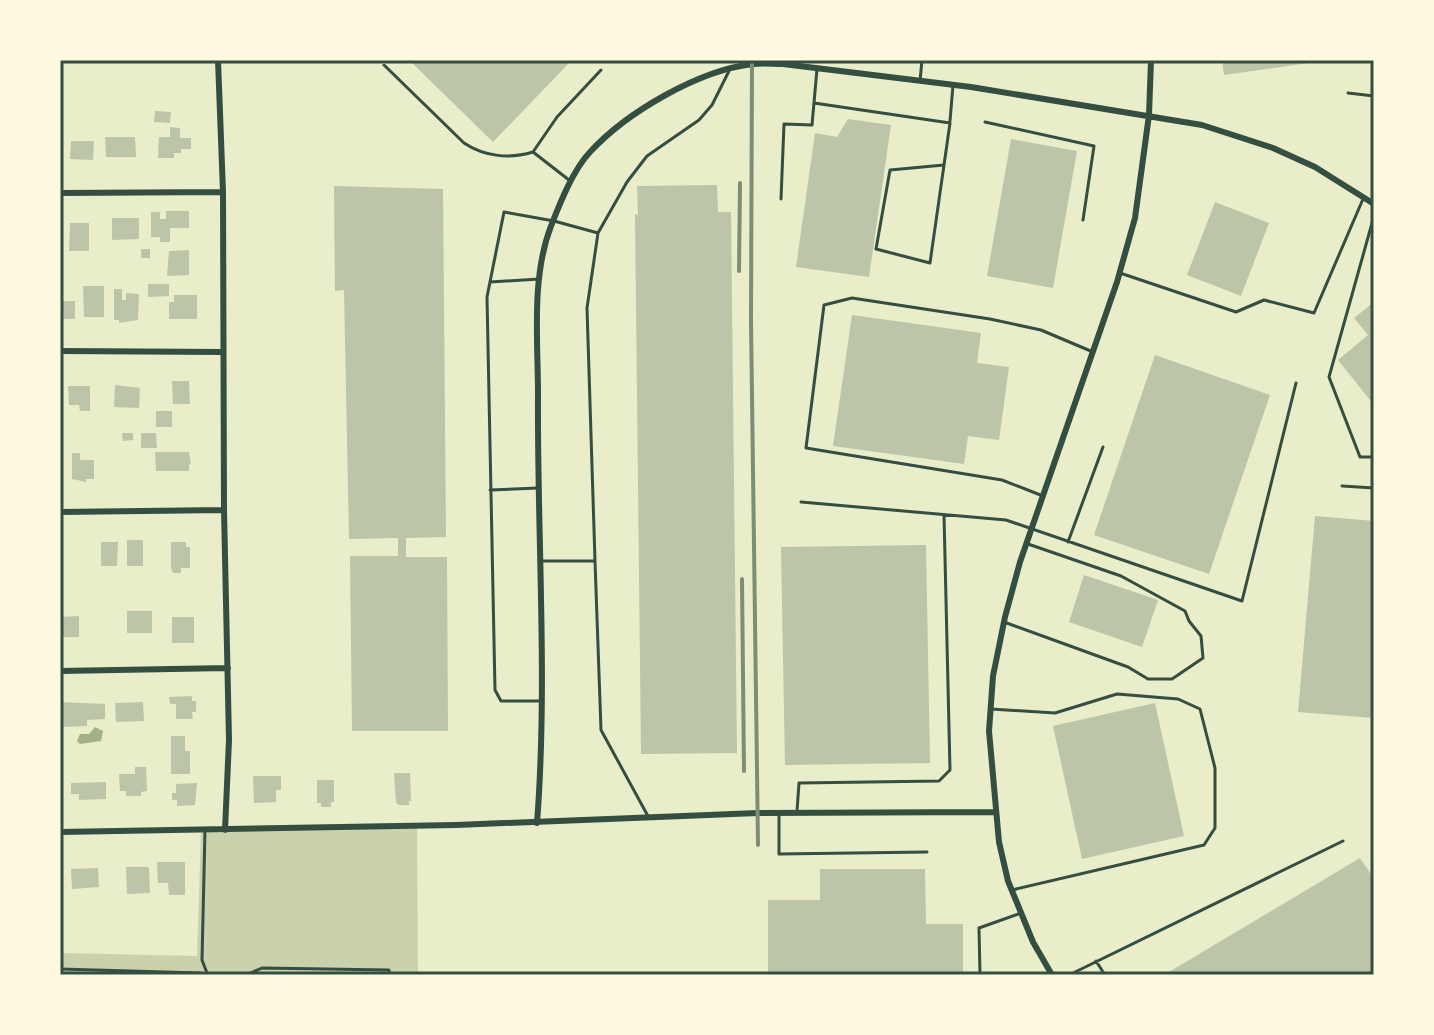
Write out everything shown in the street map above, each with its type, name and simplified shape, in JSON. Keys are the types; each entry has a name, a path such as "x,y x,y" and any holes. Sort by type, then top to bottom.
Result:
{"street":[{"path":"218,60 223,192 224,510 229,740 225,830"},
{"path":"1052,975 1021,913 999,842 989,731 993,676 1004,622 1026,544 1120,273 1135,218 1149,115 1151,60"},
{"path":"537,823 542,752 539,279 554,221 572,182 589,153 623,123 672,92 759,62 953,85 1202,125 1273,148 1315,167 1374,204"},
{"path":"60,193 223,192"},
{"path":"60,351 223,352"},
{"path":"60,512 224,510"},
{"path":"60,671 228,668"},
{"path":"60,832 537,823 779,813 995,812"}],"lane":[{"path":"649,818 601,730 587,308 598,233 627,182 647,156 699,120 718,95 732,69 733,60"},
{"path":"833,60 833,71"},
{"path":"920,81 922,60"},
{"path":"384,65 464,143 473,149 516,157 533,152 557,117 601,70"},
{"path":"781,199 784,124 812,125 817,69"},
{"path":"944,165 890,170 876,249 930,263 944,165 950,123 953,85"},
{"path":"1348,93 1374,96"},
{"path":"814,103 950,123"},
{"path":"985,122 1094,146 1083,220"},
{"path":"533,152 572,182"},
{"path":"1120,273 1236,312 1264,300 1314,313 1363,197"},
{"path":"542,701 501,701 495,690 487,297 504,212 598,233"},
{"path":"1374,216 1329,377 1360,457 1374,457"},
{"path":"489,282 539,279"},
{"path":"1043,496 1002,480 806,448 824,305 852,298 990,319 1041,330 1093,352"},
{"path":"801,502 1006,520 1242,601 1296,383"},
{"path":"1068,542 1103,447"},
{"path":"1342,486 1374,488"},
{"path":"490,490 538,488"},
{"path":"797,813 799,783 939,781 950,770 944,515"},
{"path":"1004,622 1128,667 1148,679 1172,679 1203,658 1201,636 1185,611 1121,576 1026,544"},
{"path":"539,561 595,561"},
{"path":"991,709 1055,713 1117,694 1178,699 1200,709 1215,768 1215,828 1204,845 1012,890"},
{"path":"779,813 779,854 927,852"},
{"path":"205,830 202,960 209,974"},
{"path":"1069,975 1343,841"},
{"path":"980,975 979,928 1021,913"},
{"path":"1096,961 1105,975"}],"path":[{"path":"60,969 246,975 262,968 389,970 389,975"}],"shaded area":[{"path":"95,727 103,731 101,741 80,744 77,741 80,734 89,734"},
{"path":"417,825 418,975 60,975 60,953 197,956 201,832"}],"building":[{"path":"409,60 572,60 493,142"},
{"path":"1222,60 1316,60 1316,62 1224,75"},
{"path":"155,111 171,112 170,123 154,122"},
{"path":"848,119 891,125 869,277 796,267 815,133 837,137"},
{"path":"170,127 180,128 180,138 191,138 191,149 181,149 181,153 174,153 174,158 158,158 159,137 170,137"},
{"path":"105,137 135,137 136,157 106,157"},
{"path":"1011,139 1077,151 1053,288 987,276"},
{"path":"71,141 94,141 93,160 70,159"},
{"path":"717,185 718,212 731,212 737,753 641,754 637,186"},
{"path":"334,186 443,189 446,537 406,538 406,557 447,557 448,731 352,731 350,556 398,556 398,538 349,539 344,290 335,291"},
{"path":"1215,202 1269,223 1241,296 1187,275"},
{"path":"166,211 189,211 189,228 170,228 170,242 160,242 160,237 151,237 151,212 160,212 160,219 166,219"},
{"path":"112,218 139,218 139,239 112,240"},
{"path":"70,223 89,223 89,251 69,251"},
{"path":"141,249 150,249 150,258 141,258"},
{"path":"189,250 189,275 167,276 169,251"},
{"path":"148,284 169,284 169,296 148,297"},
{"path":"83,286 104,286 104,317 84,317"},
{"path":"114,289 122,289 122,300 126,300 126,293 139,294 138,320 119,323 119,320 114,320"},
{"path":"174,295 197,295 197,319 169,319 169,302 174,302"},
{"path":"60,301 75,301 75,319 60,319"},
{"path":"1374,302 1374,405 1338,360 1368,335 1354,318"},
{"path":"852,315 981,333 977,363 1009,367 999,440 968,436 964,464 833,446"},
{"path":"1155,355 1270,395 1209,574 1094,535"},
{"path":"172,381 189,381 190,404 173,404"},
{"path":"115,385 140,388 139,408 114,407"},
{"path":"68,386 90,386 90,411 80,411 79,405 69,405"},
{"path":"156,411 172,411 172,427 156,427"},
{"path":"122,433 133,433 133,440 123,441"},
{"path":"141,433 156,433 157,448 141,448"},
{"path":"155,452 189,452 189,471 156,471"},
{"path":"72,453 80,453 80,460 94,460 94,479 86,479 86,482 72,479"},
{"path":"1315,516 1374,521 1374,718 1298,712"},
{"path":"127,540 143,540 143,566 127,566"},
{"path":"101,542 118,542 117,566 101,566"},
{"path":"171,542 186,542 186,547 190,547 190,568 181,568 181,573 173,573 171,568"},
{"path":"926,545 930,763 785,765 781,547"},
{"path":"1084,575 1158,600 1142,647 1069,622"},
{"path":"127,611 152,611 152,633 127,633"},
{"path":"79,616 79,637 60,637 60,617"},
{"path":"172,617 194,617 194,643 172,643"},
{"path":"192,696 192,701 196,701 193,719 176,719 176,704 170,704 169,697"},
{"path":"60,702 105,704 105,719 87,720 87,726 60,727"},
{"path":"143,702 144,721 116,722 115,703"},
{"path":"1155,703 1184,836 1082,859 1053,726"},
{"path":"171,736 185,736 185,751 190,751 190,774 171,774"},
{"path":"135,767 146,767 147,791 141,792 141,796 126,796 126,791 120,791 119,774 135,774"},
{"path":"394,773 410,773 409,805 398,805 396,802"},
{"path":"253,776 281,776 281,790 276,790 276,802 254,803"},
{"path":"317,780 334,780 334,802 331,802 331,807 321,807 321,803 317,803"},
{"path":"106,782 106,799 79,800 79,794 71,794 71,783"},
{"path":"197,783 195,805 177,806 177,800 172,800 176,784"},
{"path":"1360,858 1374,879 1374,975 1164,975"},
{"path":"157,862 185,862 185,895 169,895 168,883 158,883"},
{"path":"126,867 149,867 150,893 127,894"},
{"path":"98,868 99,887 72,889 71,869"},
{"path":"820,869 925,869 926,924 963,924 963,975 768,975 768,900 820,900"}],"railway":[{"path":"752,60 751,321 758,845"},
{"path":"739,271 740,183"},
{"path":"742,579 744,771"}]}
